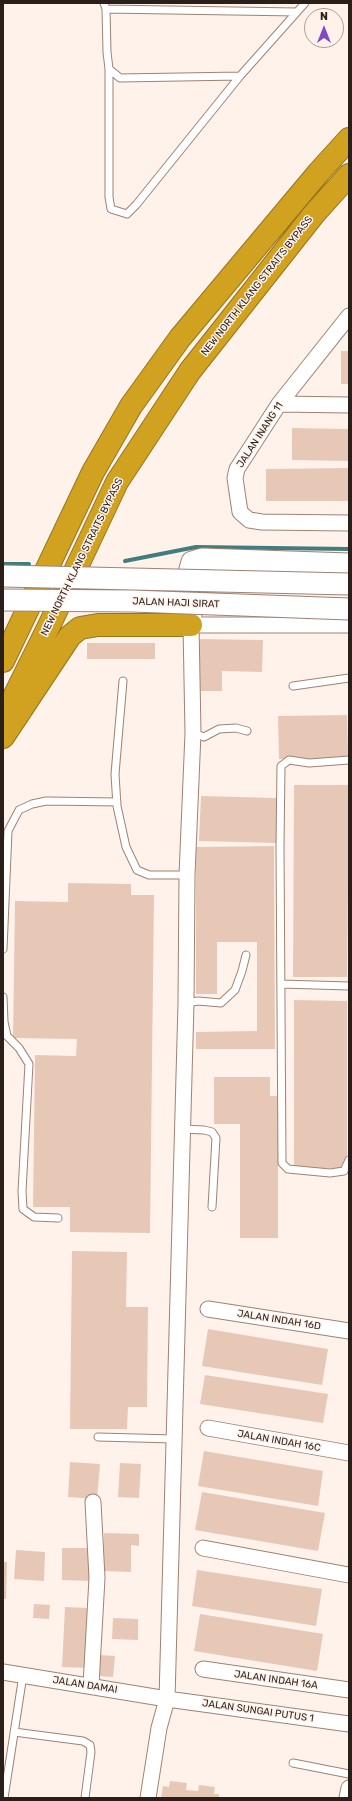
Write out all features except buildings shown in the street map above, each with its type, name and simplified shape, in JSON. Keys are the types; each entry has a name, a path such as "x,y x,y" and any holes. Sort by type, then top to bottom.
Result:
{"highway":[{"path":"3,661 93,472 131,406 185,332 319,172 349,139"},
{"name":"NEW NORTH KLANG STRAITS BYPASS","path":"3,719 117,482 190,371 314,214 349,175"},
{"path":"3,737 70,636 80,628 98,625 191,626"}],"main road":[{"path":"191,626 190,569 192,562 202,559 349,564"},
{"path":"3,576 349,584"},
{"name":"JALAN HAJI SIRAT","path":"3,600 132,601 349,609"}],"street":[{"name":"JALAN INANG 11","path":"349,316 279,404 237,469 235,478 240,512 250,520 262,522 349,523"},
{"path":"279,404 349,405"},
{"path":"148,1798 159,1728 167,1699 186,1003 187,875 193,733 191,626 349,625"},
{"name":"JALAN INDAH 16D","path":"208,1309 349,1331"},
{"name":"JALAN INDAH 16C","path":"208,1428 349,1453"},
{"path":"91,1685 97,1578 93,1502"},
{"path":"203,1548 349,1575"},
{"name":"JALAN INDAH 16A","path":"203,1669 349,1690"},
{"name":"JALAN DAMAI","path":"3,1672 91,1685 167,1699"},
{"name":"JALAN SUNGAI PUTUS 1","path":"167,1699 349,1719"},
{"path":"348,1798 349,1788"}],"lane":[{"path":"297,12 105,6 106,52 109,69 109,197 111,209 127,214 136,205 240,76 297,12 305,3"},
{"path":"109,69 120,78 240,76"},
{"path":"314,214 349,188"},
{"path":"293,686 349,678"},
{"path":"124,681 115,774 117,802 126,846 137,870 149,875 187,875"},
{"path":"193,733 204,737 219,729 236,728 247,731"},
{"path":"349,760 309,763 289,760 281,766 282,1163 288,1169 330,1173 344,1171 349,1160"},
{"path":"3,948 8,831 20,810 32,804 46,801 117,802"},
{"path":"186,1003 198,1001 221,1003 234,990 246,955"},
{"path":"281,984 349,986"},
{"path":"3,997 4,1022 7,1036 19,1048 29,1064 22,1191 23,1209 34,1217 58,1218"},
{"path":"182,1129 212,1132 216,1138 212,1208"},
{"path":"98,1437 174,1439"},
{"path":"4,1798 23,1675"},
{"path":"14,1732 83,1741 90,1745 91,1752 85,1798"},
{"path":"293,1763 349,1774"}],"waterway":[{"path":"125,561 196,547 349,549"},
{"path":"3,564 29,564"}]}
